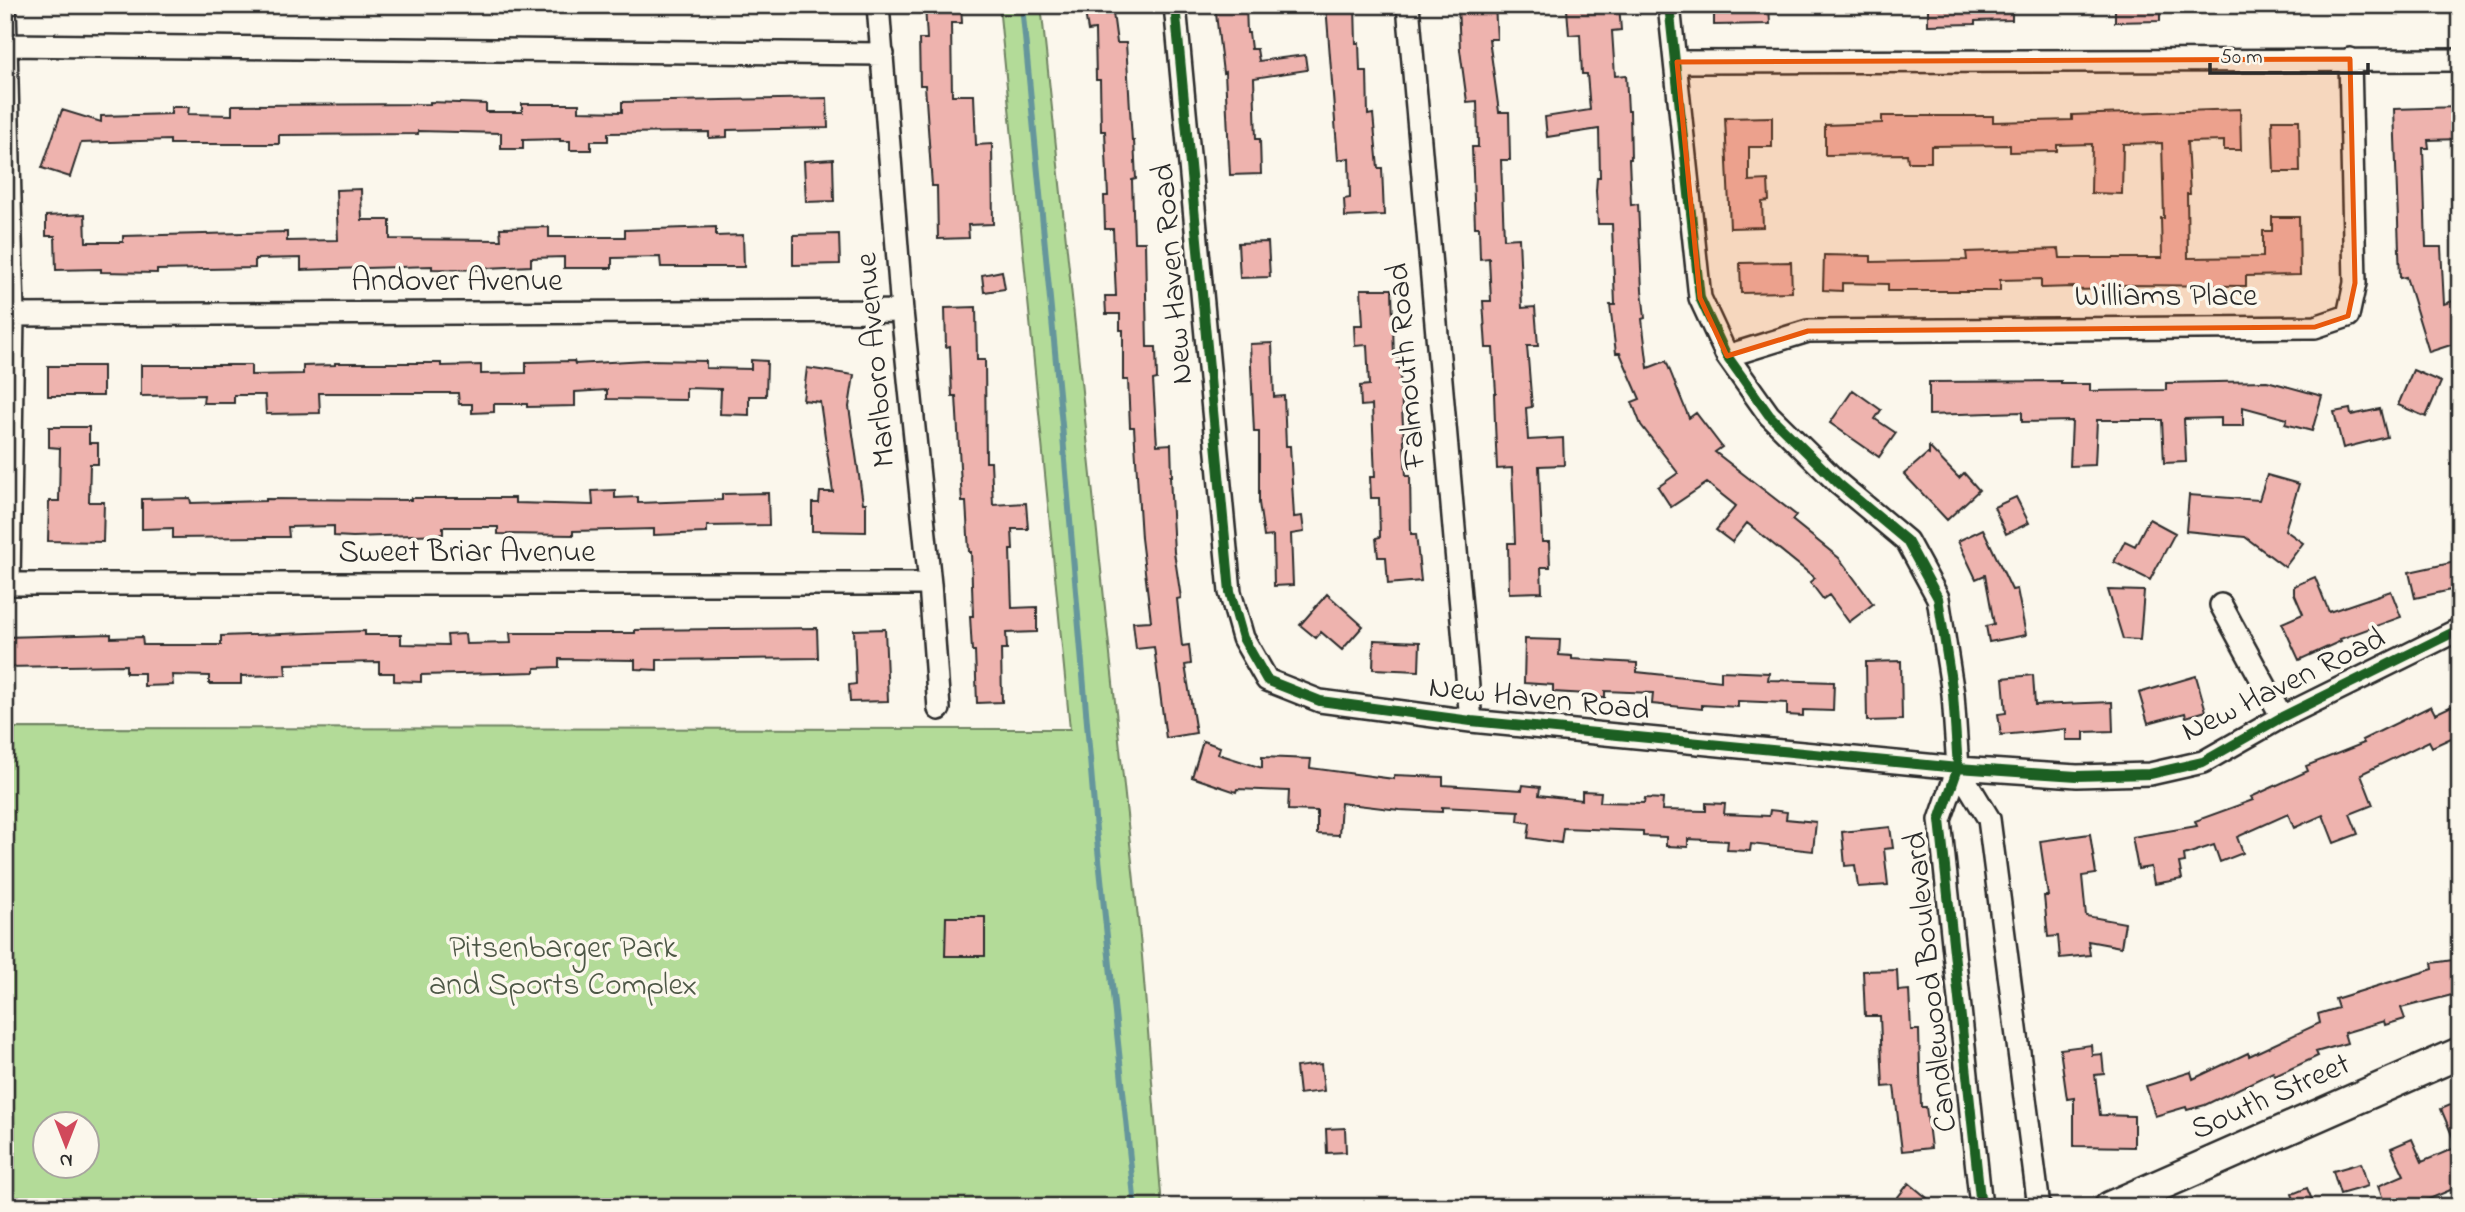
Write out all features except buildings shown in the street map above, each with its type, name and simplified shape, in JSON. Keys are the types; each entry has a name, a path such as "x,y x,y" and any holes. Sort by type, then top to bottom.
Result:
{"street":[{"path":"5,5 13,315 7,584"},
{"name":"Marlboro Avenue","path":"878,5 902,311 930,584 939,709"},
{"name":"New Haven Road","path":"1175,5 1230,592 1243,638 1267,680 1320,701 1471,721 1958,768 2077,776 2150,774 2203,762 2282,717 2460,629"},
{"name":"Falmouth Road","path":"1408,5 1471,721"},
{"name":"Candlewood Boulevard","path":"1669,5 1700,298 1727,356 1769,415 1839,484 1907,541 1938,598 1953,694 1958,768 1940,820 1981,1207"},
{"path":"6,45 883,54"},
{"name":"Williams Place","path":"1727,356 1808,331 2315,327 2348,316 2355,283 2350,59"},
{"path":"1676,62 2460,60"},
{"name":"Andover Avenue","path":"13,315 902,311"},
{"name":"Sweet Briar Avenue","path":"7,584 930,584"},
{"path":"2221,605 2282,717"},
{"name":"Candlewood Boulevard","path":"1958,768 1989,819 2039,1207"},
{"name":"South Street","path":"2110,1207 2460,1053"}],"highlighted area":[{"path":"2350,59 2355,283 2348,316 2315,327 1808,331 1727,356 1700,298 1677,62"}],"green space":[{"name":"Pitsenbarger Park and Sports Complex","path":"999,5 1041,5 1142,956 1162,1207 5,1207 5,728 1070,729"}],"waterway":[{"path":"1022,5 1062,425 1096,830 1135,1207"}],"cycle path":[{"path":"1175,5 1230,592 1243,638 1267,680 1320,701 1471,721 1958,768 2077,776 2150,774 2203,762 2282,717 2460,629"},
{"path":"1669,5 1700,298 1727,356 1769,415 1839,484 1907,541 1938,598 1953,694 1958,768 1940,820 1981,1207"}]}
